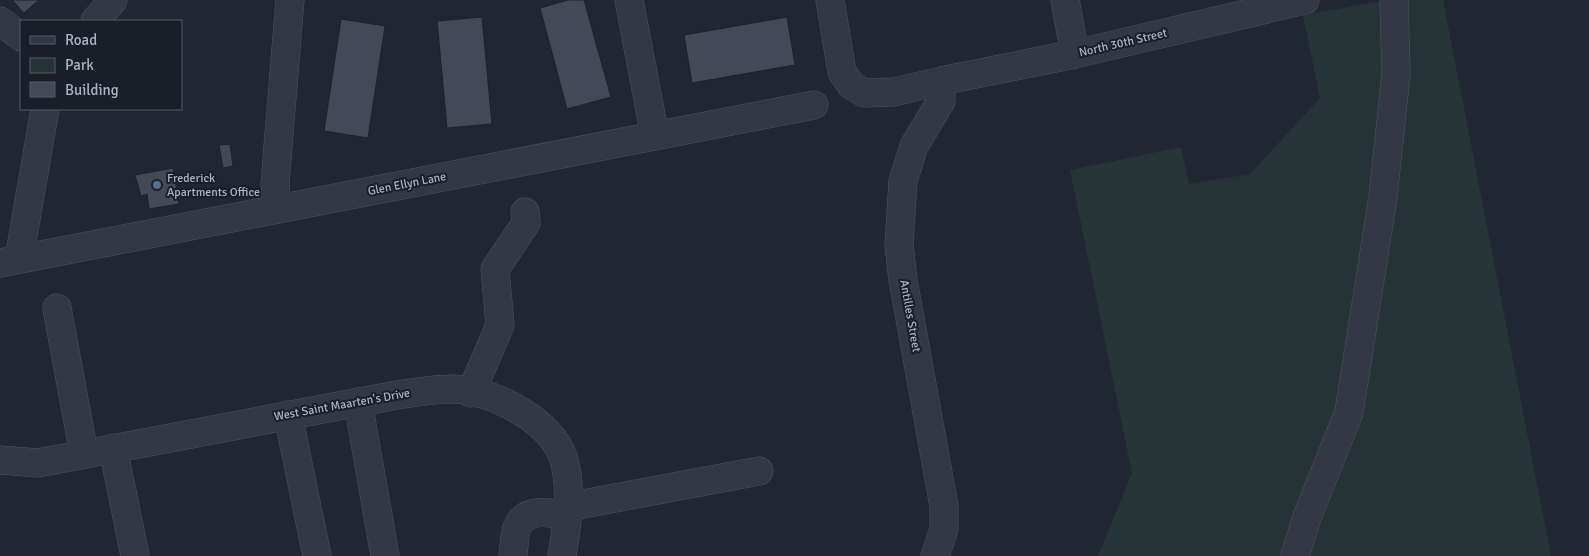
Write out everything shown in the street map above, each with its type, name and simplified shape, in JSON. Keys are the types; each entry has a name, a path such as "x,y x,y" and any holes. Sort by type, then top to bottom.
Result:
{"street":[{"path":"96,20 113,0"},
{"path":"277,210 275,183 290,0"},
{"path":"629,0 655,136"},
{"name":"North 30th Street","path":"830,0 842,72 851,85 864,93 894,92 1075,54 1305,0"},
{"path":"1065,0 1075,54"},
{"path":"1295,556 1307,517 1350,412 1383,197 1396,74 1394,0"},
{"path":"0,21 20,36"},
{"name":"Antilles Street","path":"935,556 944,529 944,506 903,280 899,245 903,181 914,146 941,102 941,81"},
{"name":"Glen Ellyn Lane","path":"10,261 814,105"},
{"path":"10,261 45,110"},
{"path":"471,392 500,325 495,269 526,223 525,212"},
{"path":"56,308 84,454"},
{"name":"West Saint Maarten's Drive","path":"0,460 38,463 358,402 416,392 455,389 492,397 524,412 549,433 562,456 569,486 562,556"},
{"path":"358,402 385,556"},
{"path":"288,415 316,556"},
{"path":"113,448 135,556"},
{"path":"513,556 517,527 526,516 542,512 567,512 759,471"}],"green space":[{"path":"1388,0 1443,0 1551,556 1098,556 1132,473 1070,170 1181,147 1189,184 1250,174 1320,98 1303,15"}],"building":[{"path":"12,0 39,0 24,13"},
{"path":"568,0 584,0 611,97 567,109 540,8"},
{"path":"482,17 492,124 447,128 437,21"},
{"path":"787,17 795,65 692,83 684,35"},
{"path":"341,19 385,26 368,138 324,131"},
{"path":"230,144 233,166 223,168 219,145"},
{"name":"Frederick Apartments Office","path":"173,168 179,204 149,209 147,194 141,196 135,175"}],"place":[{"name":"Frederick Apartments Office","path":"157,185"}]}
